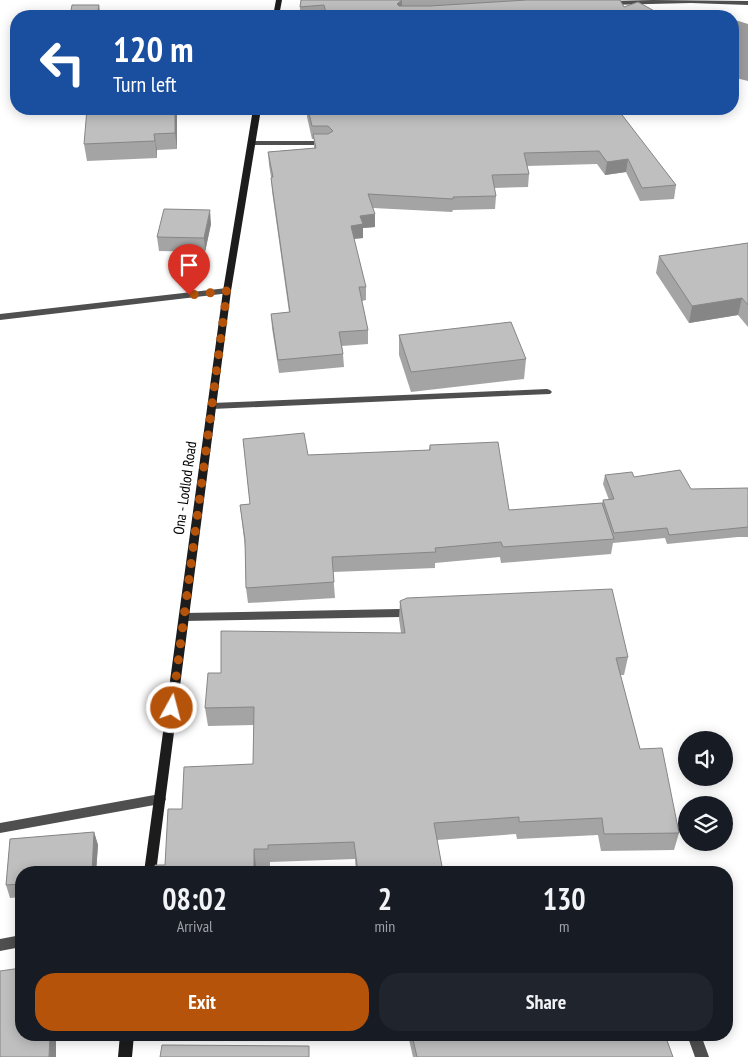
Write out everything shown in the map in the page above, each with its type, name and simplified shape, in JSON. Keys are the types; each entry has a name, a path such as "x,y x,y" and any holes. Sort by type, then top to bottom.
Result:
{"main road":[{"name":"Ona - Lodlod Road","path":"151,866 227,291 256,115"},
{"path":"124,1057 126,1041"}],"street":[{"path":"598,4 691,1 748,3"},
{"path":"252,143 328,143"},
{"path":"0,317 227,291"},
{"path":"212,406 547,392"},
{"path":"184,617 400,613"},
{"path":"0,828 160,799"},
{"path":"0,945 15,942"},
{"path":"696,1041 702,1057"}],"building":[{"path":"301,0 402,0 397,4 399,6 430,6 527,0 620,0 624,7 638,2 653,10 325,10 324,5 300,7"},
{"path":"72,5 99,5 98,10 71,10"},
{"path":"86,115 175,115 175,133 154,134 155,141 84,144"},
{"path":"309,115 622,115 676,185 642,188 628,159 607,162 599,151 524,153 529,174 492,175 496,196 453,197 453,199 368,194 375,214 360,216 363,224 351,226 366,287 359,287 368,330 339,332 343,354 278,360 271,314 290,312 271,178 273,177 268,152 316,148 313,134 328,134 333,131 328,126 312,126"},
{"path":"164,209 210,210 204,238 157,237"},
{"path":"748,243 748,305 742,298 692,306 659,256"},
{"path":"511,322 526,359 411,372 399,335"},
{"path":"304,433 308,455 430,450 430,445 498,442 509,510 602,503 614,539 503,547 501,542 435,548 436,552 332,557 334,582 246,588 245,540 240,505 250,504 243,439"},
{"path":"680,470 691,489 748,488 748,527 669,535 667,528 614,533 603,500 614,499 605,475 632,472 634,477"},
{"path":"612,589 628,657 616,658 640,749 662,748 678,833 604,834 602,818 519,822 519,817 434,823 442,866 357,866 354,842 268,845 268,849 254,849 254,866 155,866 165,865 168,809 182,809 184,767 253,764 254,707 205,708 208,673 221,673 221,631 405,633 400,601 407,598"},
{"path":"94,832 92,866 15,866 15,884 6,885 10,839"},
{"path":"15,969 15,1041 50,1041 49,1057 0,1057 0,971"},
{"path":"413,1041 667,1041 673,1057 417,1057"},
{"path":"162,1045 309,1046 309,1057 160,1057"}],"waterway":[{"path":"739,47 748,68"}],"route":[{"path":"172,708 227,291 189,295"}]}
